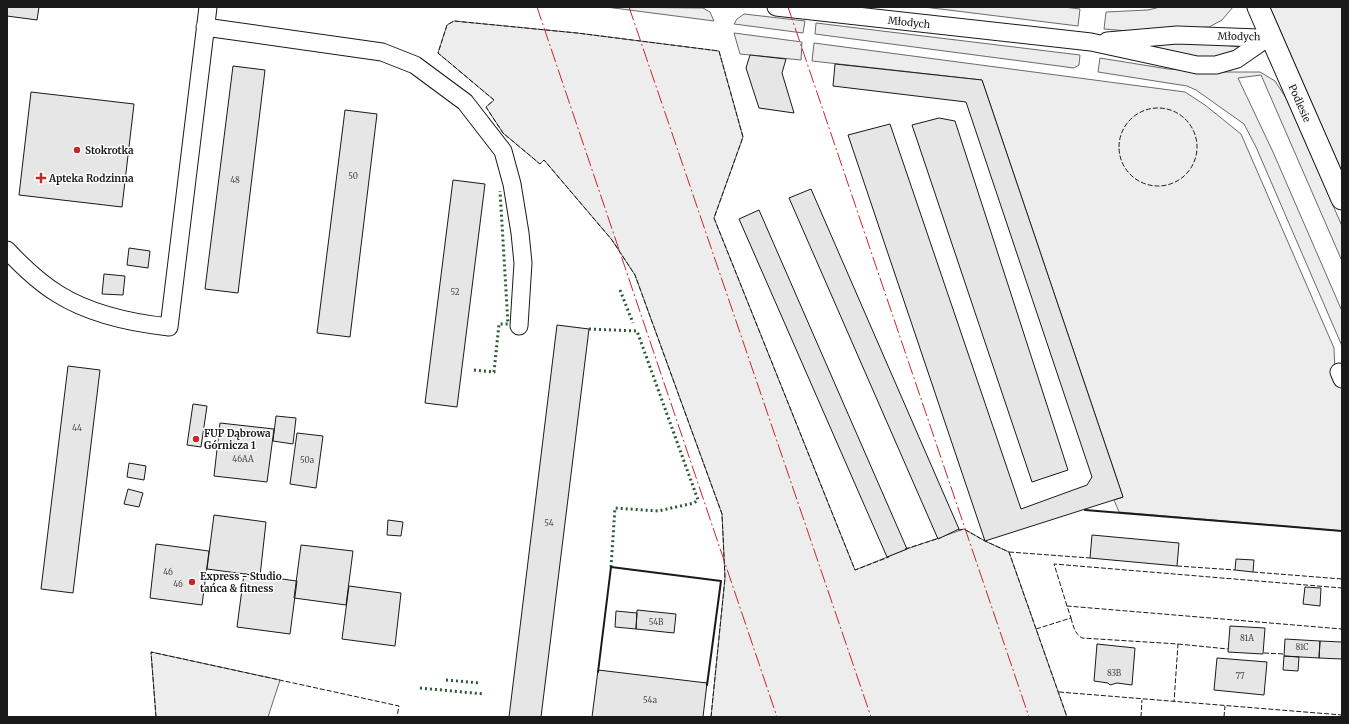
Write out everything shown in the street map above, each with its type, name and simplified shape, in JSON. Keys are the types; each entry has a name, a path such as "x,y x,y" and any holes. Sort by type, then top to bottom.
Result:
{"street":[{"path":"7,250 36,276 64,298 85,307 123,319 144,324 169,327 208,7"},
{"name":"Młodych","path":"776,7 1090,42 1191,64 1224,64 1246,55 1270,36"},
{"name":"Podlesie","path":"1258,7 1342,199"},
{"path":"205,27 382,52 415,65 465,102 503,151 512,184 520,233 522,263 519,326"},
{"name":"Młodych","path":"1090,42 1177,35 1259,38 1270,36"}],"shaded area":[{"path":"606,7 703,8 710,12 714,21"},
{"path":"924,7 1064,7 1080,9 1078,26"},
{"path":"1160,7 1233,7 1222,20 1209,27 1139,32 1104,29 1106,12 1148,10"},
{"path":"1270,7 1342,7 1342,172"},
{"path":"744,14 805,21 803,33 734,24 737,19"},
{"path":"454,21 577,33 719,51 743,137 714,218 855,570 907,549 964,529 1009,552 1067,717 711,717 725,578 722,514 635,275 612,240 544,160 540,164 503,133 486,107 494,100 438,53 447,25"},
{"path":"816,23 1080,55 1079,65 1074,68 815,34"},
{"path":"734,33 802,42 801,60 740,54"},
{"path":"1197,42 1240,47 1239,50 1215,57 1203,58 1141,45"},
{"path":"814,43 1185,92 1205,105 1241,134 1334,348 1335,371 1342,388 1342,531 1119,512 1114,500 1123,497 982,80 812,61"},
{"path":"1100,58 1168,69 1208,72 1260,72 1275,81 1286,98 1342,226 1342,261 1261,75 1238,78 1273,152 1342,311 1342,346 1256,147 1244,124 1196,90 1187,86 1098,72"},
{"path":"151,652 280,680 268,717 156,717"}],"building":[{"path":"7,7 39,7 37,20 7,16"},
{"path":"750,55 786,59 782,73 794,113 759,108 746,68"},
{"path":"835,64 982,80 1123,497 985,541 848,135 890,124 1021,509 1087,485 1092,477 966,102 833,86"},
{"path":"233,66 265,70 238,293 205,289"},
{"name":"Stokrotka","path":"31,92 134,104 122,207 19,195"},
{"path":"345,110 377,114 350,337 317,333"},
{"path":"939,118 955,121 1068,470 1032,482 912,125"},
{"path":"453,180 485,184 457,407 425,403"},
{"path":"811,189 959,529 938,539 789,198"},
{"path":"759,210 907,549 887,557 739,219"},
{"path":"129,248 150,251 148,268 127,265"},
{"path":"104,274 125,276 123,295 102,294"},
{"path":"557,325 589,329 541,717 509,717"},
{"path":"68,366 100,370 73,593 41,589"},
{"path":"193,404 207,406 201,447 187,445"},
{"path":"276,416 296,418 293,444 273,441"},
{"path":"220,423 274,429 267,482 214,476"},
{"path":"297,433 323,436 316,488 290,484"},
{"path":"129,463 146,466 144,480 127,477"},
{"path":"128,489 143,493 139,507 124,504"},
{"path":"214,515 266,522 260,576 207,569"},
{"path":"388,520 403,522 401,536 387,535"},
{"path":"1092,535 1179,543 1177,566 1090,558"},
{"path":"156,544 209,551 202,605 150,598"},
{"path":"301,545 353,551 346,605 294,598"},
{"path":"1236,559 1254,560 1253,572 1235,570"},
{"path":"244,574 297,581 290,634 237,627"},
{"path":"349,586 401,593 395,646 342,639"},
{"path":"1305,587 1321,588 1320,606 1303,604"},
{"path":"637,610 676,614 674,633 636,629"},
{"path":"616,611 637,613 636,629 615,627"},
{"path":"1230,626 1265,628 1263,654 1228,652"},
{"path":"1285,639 1320,641 1319,658 1284,656"},
{"path":"1320,641 1342,642 1342,659 1319,658"},
{"path":"1097,644 1135,648 1132,685 1117,683 1110,685 1108,683 1094,681"},
{"path":"1284,656 1299,657 1298,671 1283,670"},
{"path":"1217,658 1267,662 1264,695 1214,690"},
{"path":"598,670 707,683 703,717 592,717"}],"hedge":[{"path":"474,370 494,372 499,324 508,324 500,191"},
{"path":"620,290 633,323"},
{"path":"589,329 637,331 698,500 694,503 658,511 615,508 611,567"},
{"path":"446,680 480,683"},
{"path":"420,688 484,694"}],"fence":[{"path":"711,717 725,578 722,514 635,275 612,240 544,160 540,164 503,133 486,107 494,100 438,53 447,25 454,21 577,33 719,51 743,137 714,218 855,570 889,557"},
{"path":"1150,108 1166,108 1180,114 1191,125 1197,139 1197,147 1197,155 1191,169 1180,180 1166,186 1150,186 1136,180 1125,169 1119,155 1119,139 1125,125 1136,114 1150,108"},
{"path":"958,530 964,529 1009,552 1067,717"},
{"path":"905,549 940,538"},
{"path":"1009,552 1090,558"},
{"path":"1067,606 1054,564 1342,588"},
{"path":"1177,566 1235,570"},
{"path":"1253,572 1342,579"},
{"path":"1036,629 1071,618 1067,606 1342,629"},
{"path":"1071,618 1076,632 1082,638 1178,644 1174,702"},
{"path":"1178,644 1228,649"},
{"path":"156,717 151,652 399,706 397,717"},
{"path":"1264,653 1284,654"},
{"path":"1059,692 1342,715"},
{"path":"1141,717 1142,700"},
{"path":"1224,717 1225,706"}],"wall":[{"path":"1085,510 1342,531"},
{"path":"598,672 611,567 721,581 707,685"}],"power":[{"path":"537,7 777,717"},
{"path":"629,7 871,717"},
{"path":"788,7 1029,717"}],"place":[{"name":"Stokrotka","path":"77,150"},
{"name":"Apteka Rodzinna","path":"41,178"},
{"name":"FUP Dąbrowa Górnicza 1","path":"196,439"},
{"name":"Express - Studio tańca & fitness","path":"192,582"}]}
